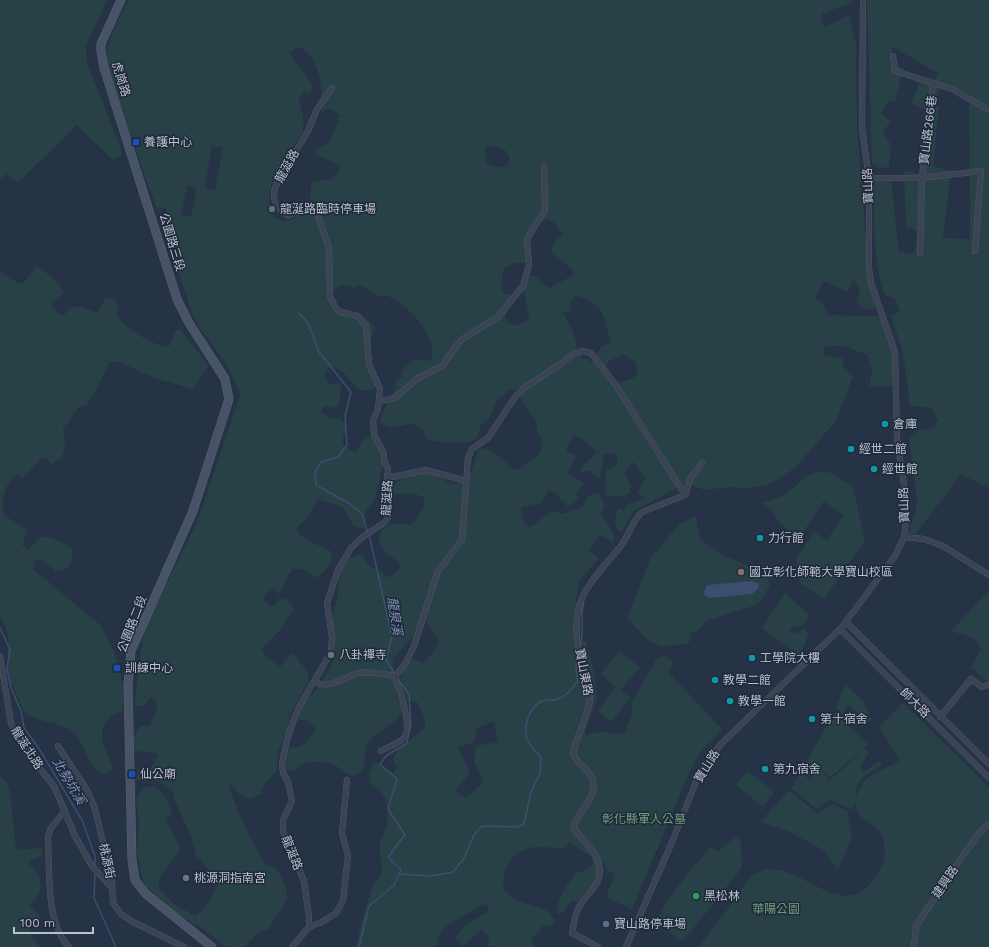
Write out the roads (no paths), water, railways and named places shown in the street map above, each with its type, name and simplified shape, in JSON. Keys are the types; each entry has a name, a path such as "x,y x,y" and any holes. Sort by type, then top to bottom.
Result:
{"main road":[{"name":"虎崗路","path":"121,0 103,36 100,51 104,68 136,167"},
{"name":"公園路三段","path":"136,167 177,299 189,323"},
{"name":"公園路二段","path":"189,323 225,379 229,399 193,511 141,626 132,651 128,701 132,860 135,880 146,894 212,947"}],"street":[{"name":"寶山路","path":"626,947 673,840 699,774 720,745 840,629 895,556 904,537 906,520 905,491 897,439 895,352 871,283 869,178 862,128 863,0"},
{"path":"893,56 895,71 952,89 987,110"},
{"name":"寶山路266巷","path":"920,253 922,178 934,83"},
{"name":"龍涎路","path":"308,927 304,881 283,831 283,820 292,801 288,782 283,773 282,763 294,716 331,652 332,638 327,603 338,570 351,548 364,536 384,523 388,518 385,497 388,478 384,453 374,435 373,420 378,409 380,389 369,364 366,326 358,316 340,312 331,302 329,248 317,213 314,209 307,207 288,216 279,209 274,198 273,190 308,131 317,109 332,88"},
{"path":"379,401 395,398 418,378 442,366 461,340 498,317 523,286 529,265 528,239 545,210 544,167"},
{"name":"寶山路266巷","path":"869,178 922,178 981,171 976,251"},
{"path":"394,676 405,664 414,646 438,571 462,540 468,458 472,449 488,438 515,397 524,388 573,354 583,351 591,353 615,384 685,494"},
{"path":"685,494 691,477 702,463"},
{"path":"388,478 426,470 466,481"},
{"name":"寶山東路","path":"598,947 572,933 577,911 600,877 596,857 573,827 576,818 585,807 593,790 593,781 590,774 576,761 573,754 575,742 589,705 590,697 579,652 578,611 583,597 592,582 622,544 637,516 642,512 685,494"},
{"path":"904,537 924,539 943,546 989,575"},
{"path":"846,622 989,764"},
{"name":"師大路","path":"840,629 989,778"},
{"name":"龍涎北路","path":"0,656 11,724 31,758 54,786 75,836 92,866 111,887"},
{"path":"314,681 325,684 335,684 345,678 360,673 378,673 394,676"},
{"path":"381,751 404,738 407,733 406,714 394,676"},
{"path":"940,717 971,679 982,687 989,684"},
{"name":"桃源街","path":"58,746 87,790 95,809 112,881 111,887 113,903 121,914 151,932 184,947"},
{"path":"292,947 308,927 322,922 336,913 343,901 348,856 342,833 347,780"},
{"path":"65,810 51,828 48,837 51,907 59,934 69,947"},
{"name":"建興路","path":"914,947 916,926 964,854 980,832 989,824"}],"water":[{"path":"752,581 759,584 758,589 752,594 709,598 703,594 707,585"}],"waterway":[{"name":"龍泉溪","path":"299,313 308,323 319,352 351,392 345,416 347,445 338,457 321,462 315,473 316,485 350,504 362,514 367,531"},
{"name":"龍泉溪","path":"369,534 392,637 386,660 395,674"},
{"path":"590,588 606,567"},
{"path":"580,644 584,602"},
{"name":"北勢坑溪","path":"0,628 10,649 7,669 11,688 21,711 24,728 38,747 82,820 95,856 95,866"},
{"path":"399,874 431,876 453,872 464,858 474,835 482,826 517,827 524,824 531,792 540,773 541,757 529,743 527,738 527,721 532,710 540,702 561,698 569,692 578,681 576,668 577,655"},
{"name":"龍泉溪","path":"359,947 369,906 394,885 401,870 388,857 405,835 388,809 397,779 380,764 386,756 407,743 411,724 409,694 398,679"},
{"name":"北勢坑溪","path":"95,872 94,898 116,947"}],"place":[{"name":"養護中心","path":"136,142"},
{"name":"龍涎路臨時停車場","path":"272,209"},
{"name":"倉庫","path":"885,424"},
{"name":"經世二館","path":"851,449"},
{"name":"經世館","path":"874,469"},
{"name":"力行館","path":"760,538"},
{"name":"國立彰化師範大學寶山校區","path":"741,572"},
{"name":"八卦禪寺","path":"331,655"},
{"name":"工學院大樓","path":"752,658"},
{"name":"訓練中心","path":"117,668"},
{"name":"教學二館","path":"715,680"},
{"name":"教學一館","path":"730,701"},
{"name":"第十宿舍","path":"812,719"},
{"name":"第九宿舍","path":"765,769"},
{"name":"仙公廟","path":"132,774"},
{"name":"桃源洞指南宮","path":"186,878"},
{"name":"黑松林","path":"696,896"},
{"name":"寶山路停車場","path":"606,924"}],"park label":[{"name":"彰化縣軍人公墓","path":"644,819"},
{"name":"華陽公園","path":"776,909"}]}
